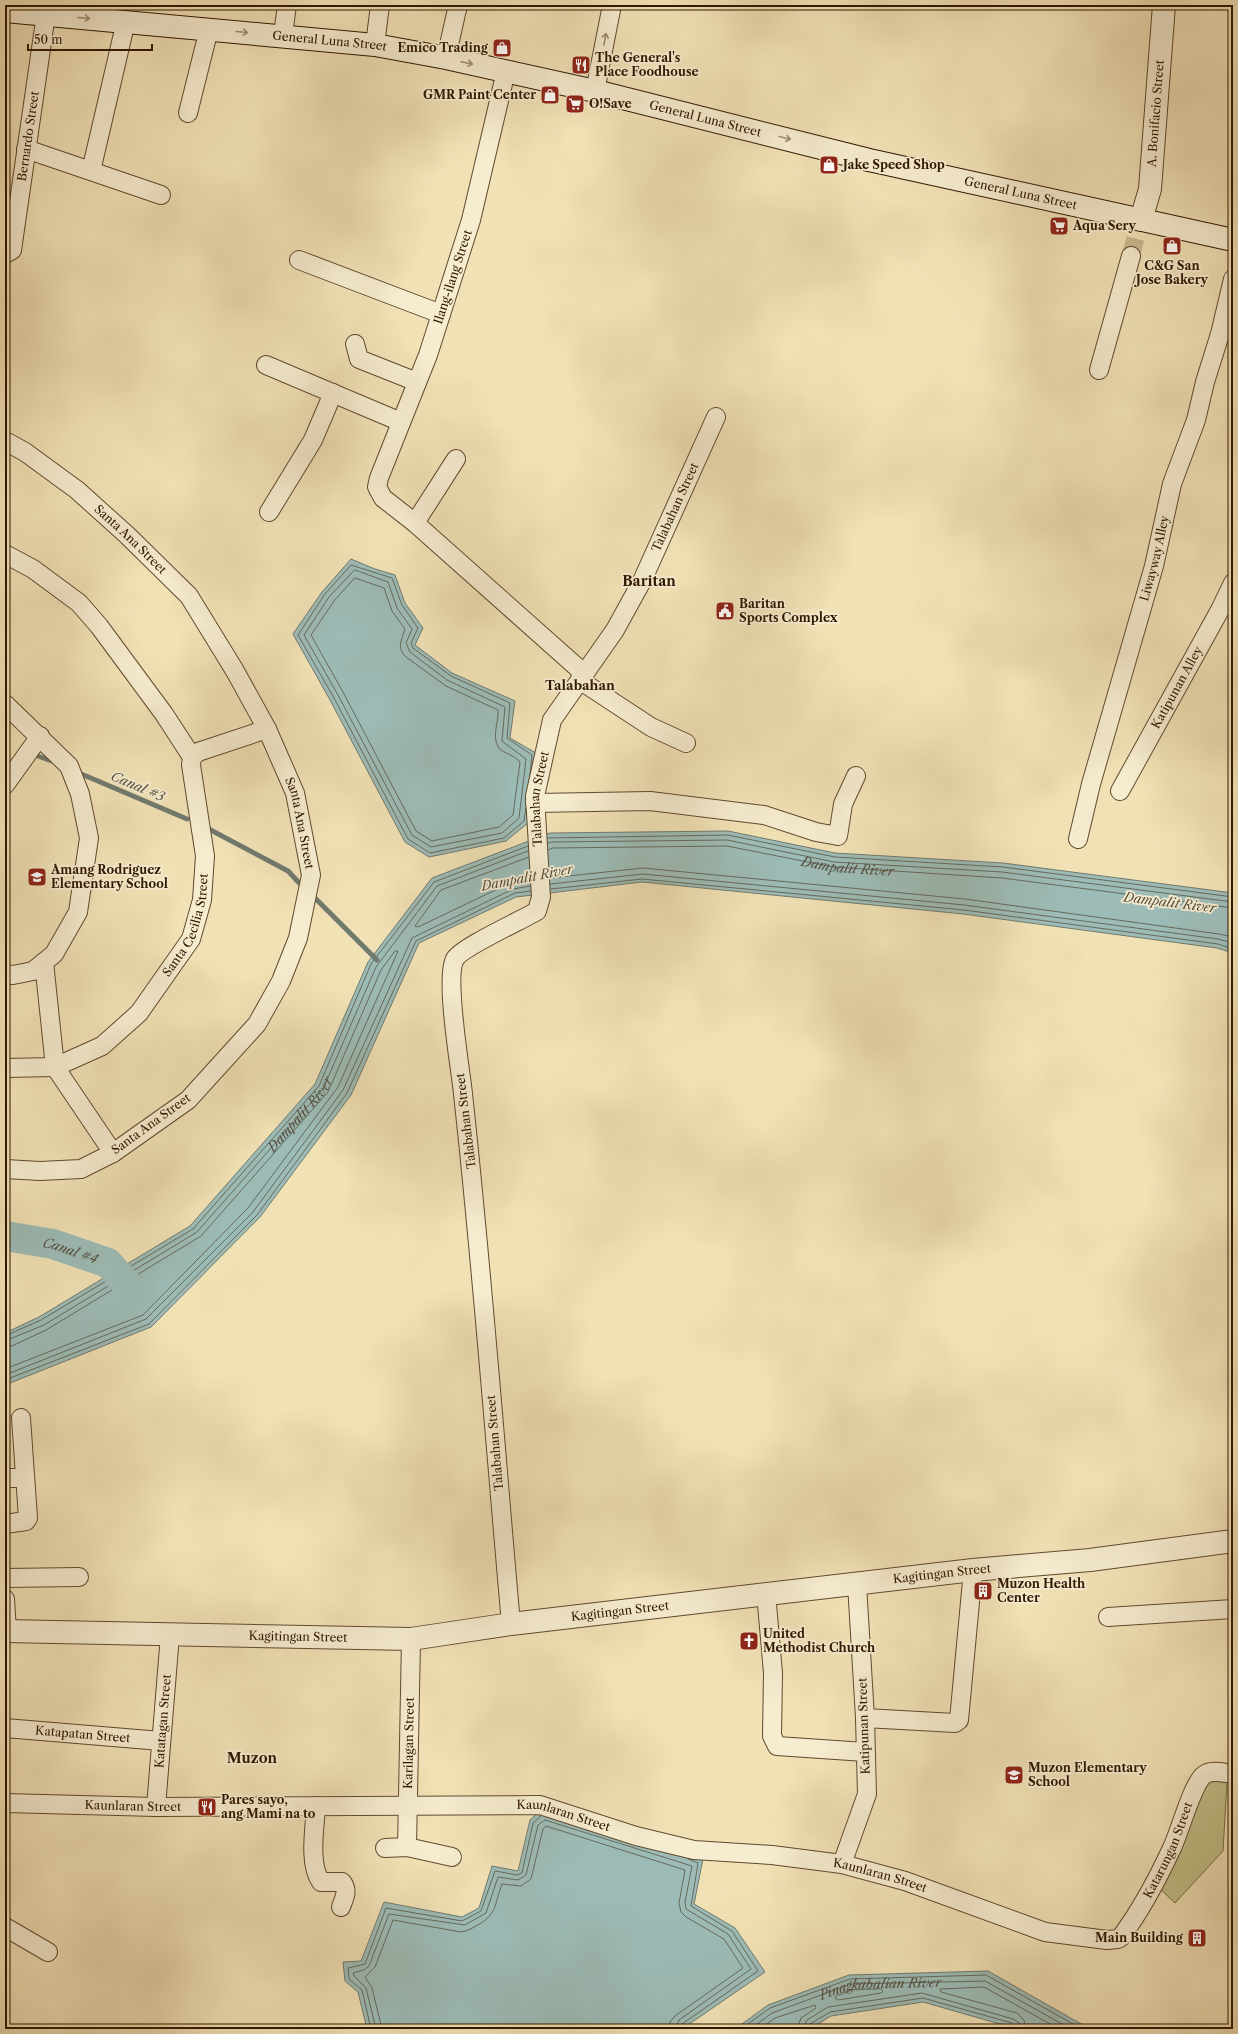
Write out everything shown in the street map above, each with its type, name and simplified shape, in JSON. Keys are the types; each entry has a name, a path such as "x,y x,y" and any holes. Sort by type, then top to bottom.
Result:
{"street":[{"path":"283,35 287,5"},
{"path":"375,45 380,5"},
{"path":"446,58 458,5"},
{"path":"595,91 612,5"},
{"name":"A. Bonifacio Street","path":"1139,224 1150,189 1164,5"},
{"name":"General Luna Street","path":"5,11 54,12 126,21 283,35 375,45 446,58 595,91 869,160 1139,224 1233,240"},
{"name":"Bernardo Street","path":"5,254 12,250 26,149 54,12"},
{"path":"91,171 126,21"},
{"path":"188,113 209,29"},
{"name":"Ilang-ilang Street","path":"415,523 383,498 377,487 379,478 417,382 441,314 471,220 506,71"},
{"path":"26,149 161,195"},
{"path":"1099,370 1131,256"},
{"path":"299,260 441,314"},
{"name":"Liwayway Alley","path":"1078,839 1094,777 1154,566 1172,484 1196,420 1205,382 1220,334 1233,279"},
{"path":"354,344 360,359 417,382"},
{"path":"266,366 401,422"},
{"path":"269,512 313,440 333,393"},
{"name":"Talabahan Street","path":"511,1624 475,1199 454,1014 451,969 456,958 467,949 537,911 541,892 535,803 541,767 552,720 615,630 642,581 716,417"},
{"name":"Santa Ana Street","path":"5,441 25,452 77,490 127,535 189,596 235,671 267,729 295,793 311,875 298,938 281,981 257,1024 188,1100 113,1153 81,1169 40,1171 5,1169"},
{"path":"456,459 415,523 579,669 584,683 651,728 686,743"},
{"path":"5,554 33,570 79,603 99,626 160,708 192,757 198,752 267,729"},
{"name":"Katipunan Alley","path":"1120,791 1218,614 1233,583"},
{"path":"5,704 40,736 69,766 80,794 89,838 78,912 54,954 33,971 12,975 5,974"},
{"path":"5,785 40,736"},
{"name":"Santa Cecilia Street","path":"5,1068 55,1067 102,1046 139,1013 191,939 202,900 205,856 191,766 192,757"},
{"path":"535,803 650,801 764,815 816,832 838,836 843,804 856,776"},
{"path":"44,962 55,1067 113,1153"},
{"path":"5,1524 26,1522 28,1518 21,1418"},
{"path":"5,1478 24,1478"},
{"name":"Kagitingan Street","path":"6,1631 411,1639 511,1624 766,1593 973,1570 1090,1560 1233,1541"},
{"path":"865,1718 955,1723 959,1720 973,1570"},
{"path":"5,1578 79,1577"},
{"name":"Katipunan Street","path":"842,1864 866,1794 865,1718 857,1584"},
{"path":"766,1593 773,1673 772,1736 774,1742 777,1746 865,1752"},
{"path":"5,1599 6,1631"},
{"path":"1108,1617 1233,1610"},
{"name":"Katatagan Street","path":"156,1807 170,1635"},
{"name":"Karilagan Street","path":"407,1847 411,1639"},
{"name":"Katapatan Street","path":"5,1728 161,1741"},
{"name":"Katarungan Street","path":"1107,1940 1118,1939 1121,1937 1142,1904 1172,1850 1196,1786 1202,1776 1210,1772 1233,1774"},
{"name":"Kaunlaran Street","path":"5,1803 156,1807 540,1805 636,1836 694,1850 772,1855 842,1864 904,1881 1045,1932 1107,1940"},
{"path":"316,1806 314,1861 316,1875 321,1882 342,1882 345,1886 346,1892 341,1907"},
{"path":"385,1848 407,1847 452,1857"},
{"path":"5,1927 48,1952"}],"shaded area":[{"path":"1208,1780 1227,1782 1223,1851 1175,1903 1157,1886"}],"water":[{"path":"351,559 395,575 405,603 423,628 415,645 452,673 515,701 510,738 536,753 528,823 506,841 429,857 405,842 330,700 293,634 322,592"},
{"name":"Dampalit River","path":"728,831 835,853 1003,863 1233,893 1233,953 1217,948 963,914 642,882 516,897 419,943 351,1095 260,1217 151,1327 5,1385 5,1333 39,1317 190,1226 315,1084 368,962 432,878 550,833"},
{"path":"542,1809 703,1859 694,1904 735,1928 765,1972 682,2029 367,2029 358,1992 345,1981 343,1962 361,1961 384,1902 462,1917 479,1908 492,1866 518,1871 530,1820"},
{"name":"Pinagkabalian River","path":"988,1971 1090,2029 1017,2029 923,2002 831,2016 810,2029 735,2029 768,2005 849,1975"}],"waterway":[{"name":"Canal #3","path":"35,755 55,762"},
{"name":"Canal #3","path":"79,773 187,819"},
{"name":"Canal #3","path":"205,827 288,871 303,887"},
{"name":"Canal #3","path":"312,895 377,960"},
{"name":"Canal #4","path":"5,1236 53,1244 108,1263 126,1283"}],"tunnel":[{"path":"1131,256 1138,228"}],"place":[{"name":"Emico Trading","path":"502,48"},
{"name":"The General's Place Foodhouse","path":"581,65"},
{"name":"GMR Paint Center","path":"550,95"},
{"name":"O!Save","path":"575,104"},
{"name":"Jake Speed Shop","path":"829,165"},
{"name":"Aqua Sery","path":"1059,226"},
{"name":"C&G San Jose Bakery","path":"1172,246"},
{"name":"Baritan Sports Complex","path":"725,611"},
{"name":"Amang Rodriguez Elementary School","path":"37,877"},
{"name":"Muzon Health Center","path":"983,1591"},
{"name":"United Methodist Church","path":"749,1641"},
{"name":"Muzon Elementary School","path":"1014,1775"},
{"name":"Pares sayo, ang Mami na to","path":"207,1807"},
{"name":"Main Building","path":"1197,1938"}],"district":[{"name":"Baritan","path":"649,581"},
{"name":"Talabahan","path":"580,685"},
{"name":"Muzon","path":"252,1758"}]}
